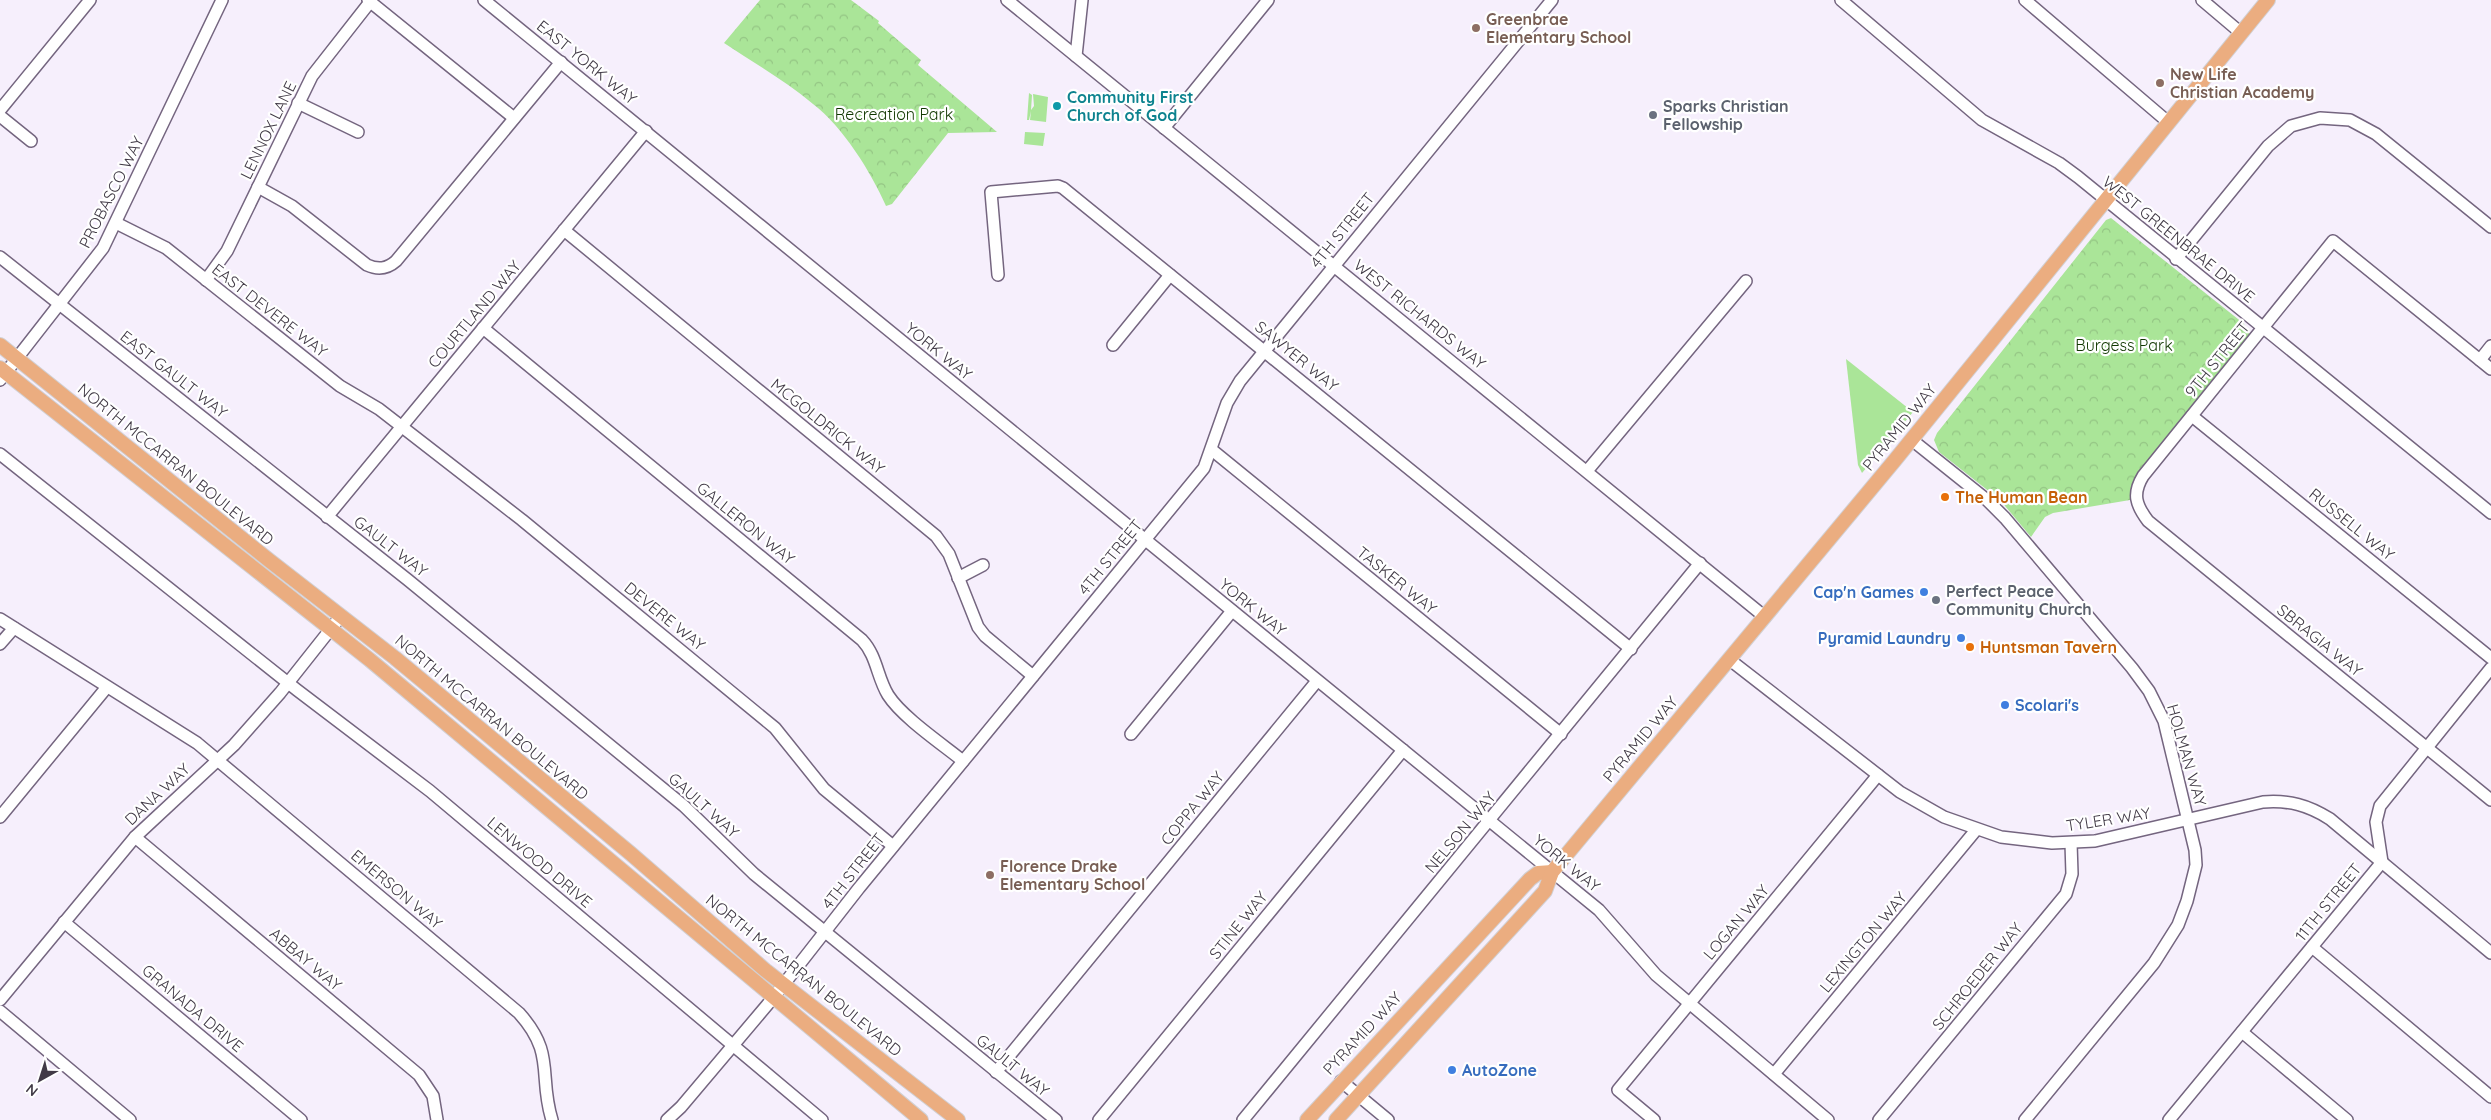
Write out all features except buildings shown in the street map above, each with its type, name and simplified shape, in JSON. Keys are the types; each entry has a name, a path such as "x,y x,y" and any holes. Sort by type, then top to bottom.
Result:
{"main road":[{"name":"PYRAMID WAY","path":"1336,1120 1545,891 1552,872 1912,440 2104,199 2268,0"},
{"name":"NORTH MCCARRAN BOULEVARD","path":"0,345 402,664 784,984 958,1120"},
{"name":"NORTH MCCARRAN BOULEVARD","path":"2,373 330,629 921,1120"},
{"name":"PYRAMID WAY","path":"1307,1120 1341,1081 1530,879 1538,873 1552,872"}],"street":[{"path":"0,110 90,0"},
{"name":"PROBASCO WAY","path":"2,373 17,359 103,248 222,0"},
{"name":"EAST YORK WAY","path":"484,0 646,131"},
{"name":"WEST RICHARDS WAY","path":"1007,0 1765,617"},
{"path":"1076,56 1082,0"},
{"path":"1164,128 1268,0"},
{"name":"4TH STREET","path":"667,1120 681,1107 773,998 893,846 1204,468 1230,396 1264,351 1552,0"},
{"name":"WEST GREENBRAE DRIVE","path":"1841,0 1982,120 2059,163 2491,513"},
{"path":"2025,0 2168,122"},
{"path":"2202,0 2240,33"},
{"path":"370,1 514,118"},
{"name":"LENNOX LANE","path":"206,280 227,251 317,68 370,1"},
{"path":"258,187 292,206 367,265 380,269 388,267 396,261 560,62"},
{"path":"298,104 358,132"},
{"path":"0,116 31,141"},
{"path":"2176,259 2268,146 2291,126 2320,118 2350,120 2376,134 2491,227"},
{"name":"COURTLAND WAY","path":"327,517 646,131"},
{"name":"YORK WAY","path":"646,131 1599,910 1656,975 1828,1120"},
{"name":"SAWYER WAY","path":"998,275 991,192 1058,186 1063,188 1631,649"},
{"name":"EAST DEVERE WAY","path":"116,223 166,248 340,386 379,409 402,427"},
{"name":"MCGOLDRICK WAY","path":"564,230 936,536 950,554 978,627 1033,676"},
{"name":"9TH STREET","path":"2136,501 2137,487 2143,476 2333,240 2480,360"},
{"name":"EAST GAULT WAY","path":"0,257 327,517"},
{"path":"1113,344 1170,274"},
{"path":"1587,471 1746,280"},
{"name":"GALLERON WAY","path":"483,328 862,640 875,657 883,686 897,707 963,761"},
{"path":"2491,346 2480,360 2491,369"},
{"name":"RUSSELL WAY","path":"2192,416 2491,658"},
{"name":"DEVERE WAY","path":"402,427 522,520 775,728 824,789 893,846"},
{"name":"HOLMAN WAY","path":"1912,440 1987,500 2005,518 2142,680 2164,721 2195,850 2194,878 2187,901 2167,944 2154,963 2025,1120"},
{"name":"TASKER WAY","path":"1212,450 1561,734"},
{"name":"LENWOOD DRIVE","path":"0,454 288,683 430,791 822,1120"},
{"name":"SBRAGIA WAY","path":"2136,501 2148,522 2491,800"},
{"name":"GAULT WAY","path":"327,517 408,580 676,800 754,874 1056,1120"},
{"name":"NELSON WAY","path":"1243,1120 1490,822 1700,563"},
{"path":"958,578 983,565"},
{"path":"1131,734 1232,611"},
{"name":"DANA WAY","path":"0,1000 135,837 218,760 288,683 341,616"},
{"name":"EMERSON WAY","path":"0,619 108,687 218,760 519,1013 536,1035 542,1048 545,1062 546,1095 552,1120"},
{"path":"0,644 14,628"},
{"name":"TYLER WAY","path":"1730,660 1878,775 1922,806 1976,830 2028,841 2072,843 2120,836 2263,802 2278,796 2317,811 2382,862 2491,953"},
{"name":"11TH STREET","path":"2172,1119 2382,862 2376,822 2380,806 2491,668"},
{"name":"COPPA WAY","path":"996,1072 1317,681"},
{"path":"0,817 108,687"},
{"name":"STINE WAY","path":"1099,1120 1403,750"},
{"name":"LOGAN WAY","path":"1654,1120 1618,1090 1878,775"},
{"name":"LEXINGTON WAY","path":"1774,1074 1976,830"},
{"name":"ABBAY WAY","path":"135,837 414,1071 427,1085 433,1096 438,1120"},
{"name":"SCHROEDER WAY","path":"1879,1120 2066,894 2072,874 2072,843"},
{"name":"GRANADA DRIVE","path":"64,922 301,1120"},
{"path":"2312,947 2491,1097"},
{"path":"0,1011 130,1120"},
{"path":"2242,1032 2347,1120"},
{"path":"1341,1081 1388,1120"}],"green space":[{"name":"Recreation Park","path":"760,0 851,0 879,21 878,23 921,60 918,65 997,132 948,133 892,204 886,206 864,165 835,125 803,96 770,72 724,43"},
{"path":"1029,93 1032,95 1031,110 1034,106 1033,94 1048,97 1046,122 1030,120 1031,111 1029,120 1027,120"},
{"path":"1025,132 1045,133 1043,146 1024,144"},
{"name":"Burgess Park","path":"2111,218 2243,323 2249,331 2249,337 2139,472 2132,487 2130,500 2053,513 2045,517 2031,537 2000,500 1939,452 1934,440 1937,433 2106,220"},
{"path":"1846,359 1913,412 1862,473 1858,465"}],"place":[{"name":"Greenbrae Elementary School","path":"1476,28"},
{"name":"New Life Christian Academy","path":"2160,83"},
{"name":"Community First Church of God","path":"1057,106"},
{"name":"Sparks Christian Fellowship","path":"1653,115"},
{"name":"The Human Bean","path":"1945,497"},
{"name":"Cap'n Games","path":"1924,592"},
{"name":"Perfect Peace Community Church","path":"1936,600"},
{"name":"Pyramid Laundry","path":"1961,638"},
{"name":"Huntsman Tavern","path":"1970,647"},
{"name":"Scolari's","path":"2005,705"},
{"name":"Florence Drake Elementary School","path":"990,875"},
{"name":"AutoZone","path":"1452,1070"}]}
